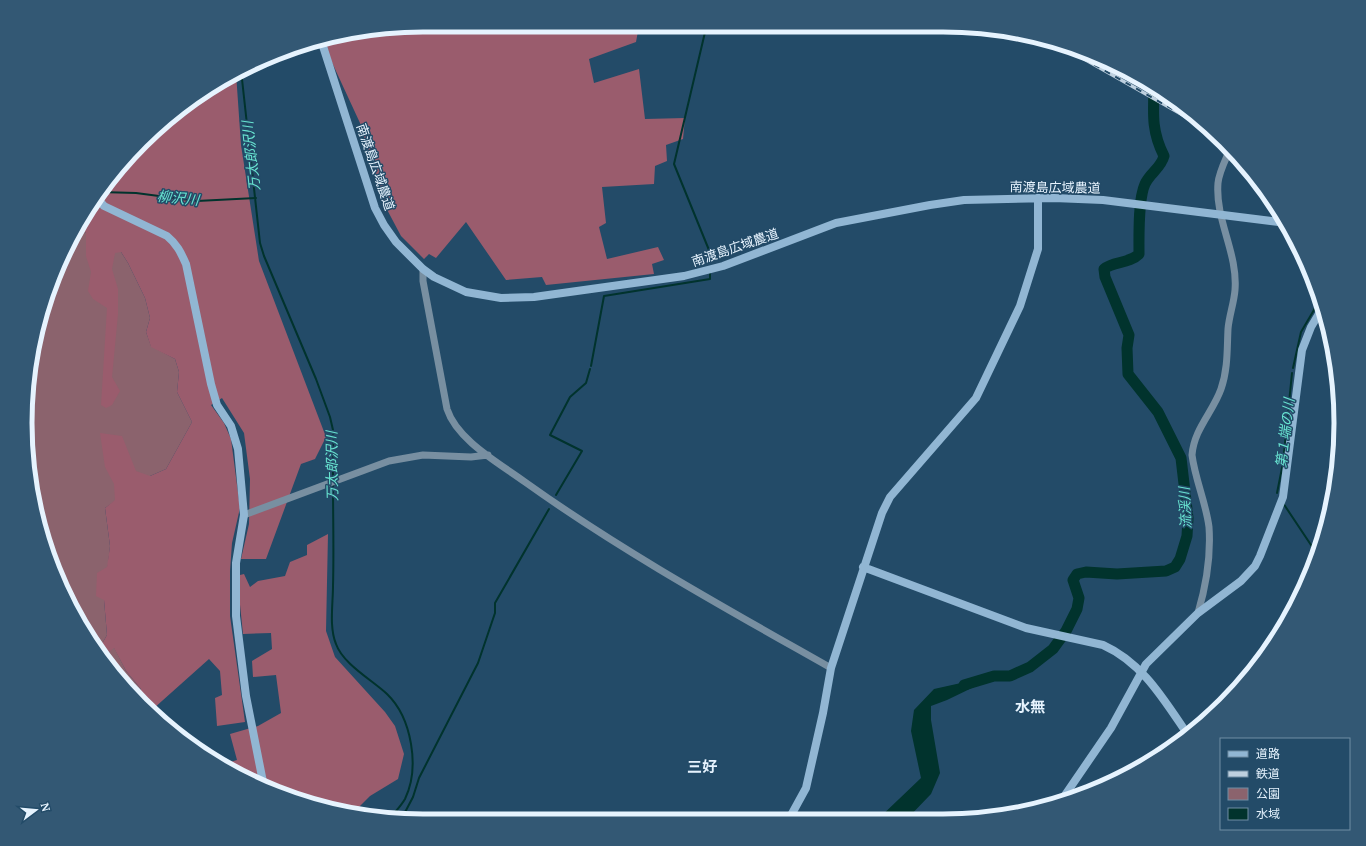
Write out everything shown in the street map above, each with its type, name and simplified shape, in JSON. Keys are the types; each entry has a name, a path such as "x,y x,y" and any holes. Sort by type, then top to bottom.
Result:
{"street":[{"name":"南渡島広域農道","path":"323,45 375,208 384,225 396,242 423,270 450,286 484,296 502,298 534,297 647,282 704,272 745,258 805,234 860,218 964,200 1038,198 1103,200 1278,222"},
{"path":"1198,613 1205,590 1209,526 1194,469 1193,443 1197,433 1215,403 1224,381 1228,328 1235,290 1233,261 1221,215 1218,193 1218,181 1228,156"},
{"path":"792,814 798,805 809,778 831,668 882,513 890,497 976,398 984,383 1020,306 1038,249 1038,198"},
{"path":"101,202 104,206 167,236 175,243 181,252 186,264 203,353 215,400 231,426 236,440 244,516 236,563 236,616 246,696 263,779"},
{"path":"423,270 423,281 449,415 464,436 488,456 574,516 640,559 831,668"},
{"path":"1066,794 1111,728 1146,664 1198,613 1241,581 1255,566 1279,510 1285,486 1298,371 1302,350 1311,327 1319,314"},
{"path":"244,516 389,461 408,456 488,456"},
{"path":"863,567 996,617 1040,631 1110,648 1131,661 1148,677 1185,730"}],"green space":[{"path":"83,230 86,233 121,252 128,263 145,298 150,318 146,332 151,346 175,359 179,372 177,392 192,422 166,469 150,476 105,508 110,546 104,600 107,635 101,645 84,618 62,573 45,524 35,474 33,449 32,423 35,372 45,322 62,273"},
{"path":"114,647 126,671 141,689 139,691 129,681 104,648"}],"shaded area":[{"path":"638,32 636,42 589,59 594,83 639,69 645,119 685,118 683,139 666,145 667,161 655,166 654,184 602,187 606,223 599,227 607,259 658,247 664,260 652,264 654,274 546,285 542,277 506,280 466,222 436,258 429,254 424,259 401,236 383,202 360,123 329,56 326,44 372,35 397,33"},
{"path":"236,79 241,145 259,261 326,437 315,459 301,464 266,559 241,559 249,524 250,479 244,433 222,398 211,405 224,423 231,439 240,508 232,543 230,571 230,616 245,722 217,726 215,698 222,695 220,671 209,659 155,707 139,691 141,689 126,671 114,648 107,653 101,645 107,635 104,600 96,596 97,573 107,567 110,546 105,508 115,500 114,484 105,467 100,433 122,436 136,471 150,476 166,469 192,422 177,392 179,372 175,359 151,347 146,332 150,318 145,298 121,252 115,253 112,269 118,289 118,314 112,377 120,391 112,405 106,408 101,405 107,308 93,299 88,291 91,272 86,256 86,233 83,230 84,227 113,185 129,165 165,129 185,113"},
{"path":"328,534 326,631 335,657 385,712 395,726 404,754 398,779 370,796 358,808 322,801 297,793 250,774 228,763 237,760 230,734 258,726 281,713 276,675 253,677 252,661 272,649 271,633 243,634 239,595 240,575 244,574 250,587 258,581 285,576 290,562 307,555 307,545"}],"water":[{"path":"979,679 976,686 931,706 931,720 940,773 931,794 912,814 883,814 921,778 911,731 914,710 934,689"}],"waterway":[{"path":"705,32 674,164 711,255 711,262"},
{"name":"万太郎沢川","path":"242,76 260,243 330,417 333,430 333,479"},
{"name":"流渓川","path":"964,685 994,676 1010,676 1030,667 1053,649 1066,631 1077,609 1079,598 1073,580 1077,574 1086,572 1117,574 1166,571 1175,567 1180,559 1187,536 1188,518 1181,458 1158,412 1128,374 1127,348 1129,335 1105,277 1104,269 1108,266 1131,259 1139,254 1139,218 1143,191 1147,180 1163,160 1164,156 1155,131 1154,94"},
{"name":"柳沢川","path":"108,192 136,193 197,201 256,198"},
{"path":"591,366 604,296 710,279 710,274"},
{"name":"第１端の川","path":"1293,368 1301,332 1316,306"},
{"path":"556,495 582,451 550,435 570,397 586,383 590,369"},
{"name":"第１端の川","path":"1277,493 1283,463 1292,373"},
{"name":"万太郎沢川","path":"333,483 332,615 336,644 351,665 387,694 396,704 408,730 411,744 412,773 410,787 405,799 395,813"},
{"name":"第１端の川","path":"1283,503 1313,548"},
{"path":"404,813 413,797 419,778 478,663 495,613 495,603 549,509"}],"railway":[{"path":"1082,58 1185,116"}],"district":[{"name":"水無","path":"1030,707"},
{"name":"三好","path":"702,767"}]}
